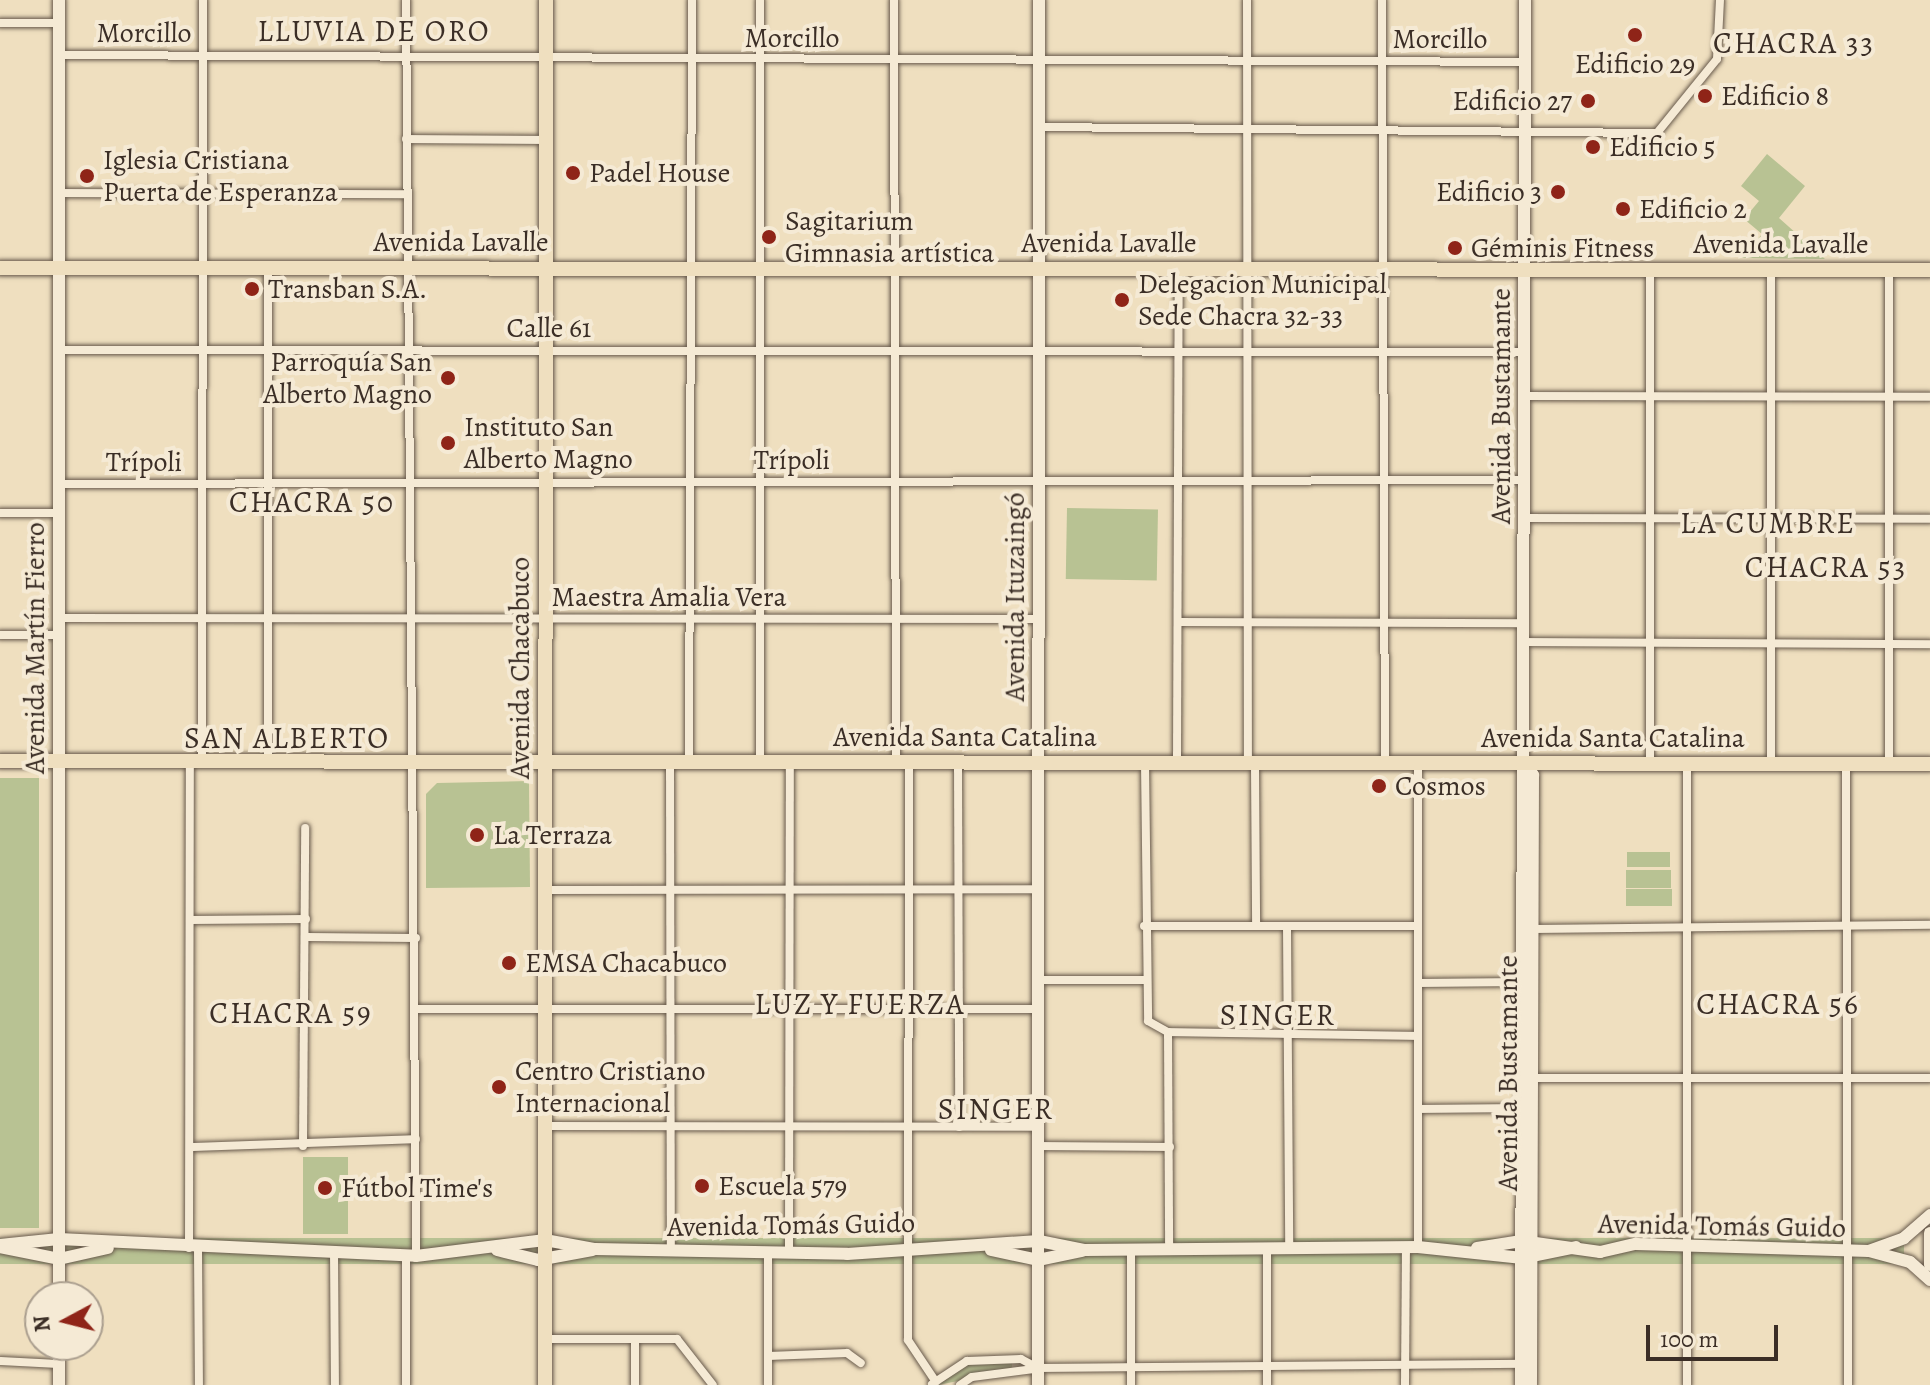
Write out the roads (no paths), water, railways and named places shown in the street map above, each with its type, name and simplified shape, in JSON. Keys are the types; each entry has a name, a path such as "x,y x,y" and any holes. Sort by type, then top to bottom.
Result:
{"main road":[{"name":"Avenida Martín Fierro","path":"59,0 59,1281"},
{"name":"Avenida Chacabuco","path":"545,1385 546,0"},
{"name":"Avenida Ituzaingó","path":"1038,1385 1039,0"},
{"name":"Avenida Bustamante","path":"1525,0 1525,764 1533,775 1521,982 1520,1108 1527,1241"},
{"name":"Avenida Lavalle","path":"0,268 1930,270"},
{"name":"Avenida Santa Catalina","path":"0,761 1145,763 1251,766 1930,764"},
{"name":"Avenida Bustamante","path":"1528,821 1533,929 1527,1241 1531,1385"},
{"name":"Avenida Tomás Guido","path":"1474,1249 1527,1241 1576,1247 1869,1251 1904,1238 1930,1215"},
{"path":"1930,1233 1930,1265"},
{"name":"Avenida Tomás Guido","path":"0,1246 59,1239 111,1247 334,1248 411,1256 493,1249 545,1240 595,1249 671,1252 909,1247 988,1249 1039,1241 1085,1250 1412,1247 1474,1249 1527,1258 1576,1247"},
{"name":"Avenida Tomás Guido","path":"0,1246 59,1259 111,1247"},
{"name":"Avenida Tomás Guido","path":"493,1249 545,1260 595,1249"},
{"name":"Avenida Tomás Guido","path":"988,1249 1038,1260 1085,1250"},
{"name":"Avenida Tomás Guido","path":"1869,1251 1910,1262 1930,1280"},
{"name":"Avenida Bustamante","path":"1521,1385 1527,1258"},
{"path":"59,1364 59,1385"}],"street":[{"path":"199,1385 190,1147 190,920 202,618 203,0"},
{"path":"406,0 406,618 416,938 416,1139 406,1385"},
{"path":"689,762 692,0"},
{"path":"760,0 760,762"},
{"path":"894,0 896,619 908,890 908,1340 934,1383 967,1361 1021,1359 1038,1368"},
{"path":"1247,0 1247,622 1256,925"},
{"path":"1382,0 1385,764"},
{"path":"1040,127 1657,133 1717,59 1720,0"},
{"path":"0,23 59,23"},
{"name":"Morcillo","path":"59,55 1525,62"},
{"path":"406,139 546,140"},
{"path":"59,193 406,194"},
{"path":"268,268 268,762"},
{"path":"1177,764 1179,269"},
{"path":"1650,270 1650,764"},
{"path":"1771,270 1771,764"},
{"path":"1889,270 1889,764"},
{"name":"Calle 61","path":"59,350 1525,352"},
{"path":"1525,396 1930,397"},
{"name":"Trípoli","path":"59,484 1525,480"},
{"path":"0,513 59,513"},
{"path":"1525,518 1930,519"},
{"name":"Maestra Amalia Vera","path":"59,618 1039,619"},
{"path":"1178,622 1525,623"},
{"path":"0,635 59,635"},
{"path":"1525,642 1930,644"},
{"path":"670,762 671,1252"},
{"path":"789,1251 790,763"},
{"path":"958,763 959,1127"},
{"path":"1145,763 1144,926 1148,1021 1168,1032 1418,1036"},
{"path":"1405,1385 1418,1109 1418,764"},
{"path":"1687,764 1687,1385"},
{"path":"1846,764 1848,1385"},
{"path":"303,1146 305,828"},
{"path":"545,890 1039,889"},
{"path":"190,920 306,919"},
{"path":"1533,929 1930,925"},
{"path":"1144,926 1417,926"},
{"path":"1287,926 1289,1248"},
{"path":"306,937 416,938"},
{"path":"1039,980 1145,980"},
{"path":"1418,983 1521,982"},
{"path":"416,1009 1039,1009"},
{"path":"1168,1032 1169,1249"},
{"path":"1531,1078 1930,1078"},
{"path":"1418,1109 1520,1108"},
{"path":"545,1126 1039,1127"},
{"path":"190,1147 303,1146 310,1139 416,1139"},
{"path":"1039,1146 1170,1147"},
{"path":"334,1248 335,1385"},
{"path":"1267,1248 1267,1385"},
{"path":"768,1251 768,1385"},
{"path":"1131,1251 1131,1385"},
{"path":"545,1339 677,1339 713,1385"},
{"path":"635,1339 635,1385"},
{"path":"768,1356 847,1353 861,1363"},
{"path":"0,1361 59,1364"},
{"path":"960,1385 972,1377 1038,1368 1522,1364"}],"place":[{"name":"Edificio 29","path":"1635,35"},
{"name":"Edificio 8","path":"1705,96"},
{"name":"Edificio 27","path":"1588,101"},
{"name":"Edificio 5","path":"1593,147"},
{"name":"Padel House","path":"573,173"},
{"name":"Iglesia Cristiana Puerta de Esperanza","path":"87,176"},
{"name":"Edificio 3","path":"1558,192"},
{"name":"Edificio 2","path":"1623,209"},
{"name":"Sagitarium Gimnasia artística","path":"769,237"},
{"name":"Géminis Fitness","path":"1455,248"},
{"name":"Transban S.A.","path":"252,289"},
{"name":"Delegacion Municipal Sede Chacra 32-33","path":"1122,300"},
{"name":"Parroquía San Alberto Magno","path":"448,378"},
{"name":"Instituto San Alberto Magno","path":"448,443"},
{"name":"Cosmos","path":"1379,786"},
{"name":"La Terraza","path":"477,835"},
{"name":"EMSA Chacabuco","path":"509,963"},
{"name":"Centro Cristiano Internacional","path":"499,1087"},
{"name":"Escuela 579","path":"702,1186"},
{"name":"Fútbol Time's","path":"325,1188"}],"district":[{"name":"LLUVIA DE ORO","path":"374,31"},
{"name":"CHACRA 33","path":"1794,43"},
{"name":"CHACRA 50","path":"312,502"},
{"name":"LA CUMBRE","path":"1768,523"},
{"name":"CHACRA 53","path":"1826,567"},
{"name":"SAN ALBERTO","path":"287,738"},
{"name":"LUZ Y FUERZA","path":"860,1004"},
{"name":"CHACRA 56","path":"1778,1004"},
{"name":"CHACRA 59","path":"291,1013"},
{"name":"SINGER","path":"1278,1015"},
{"name":"SINGER","path":"996,1109"}]}
